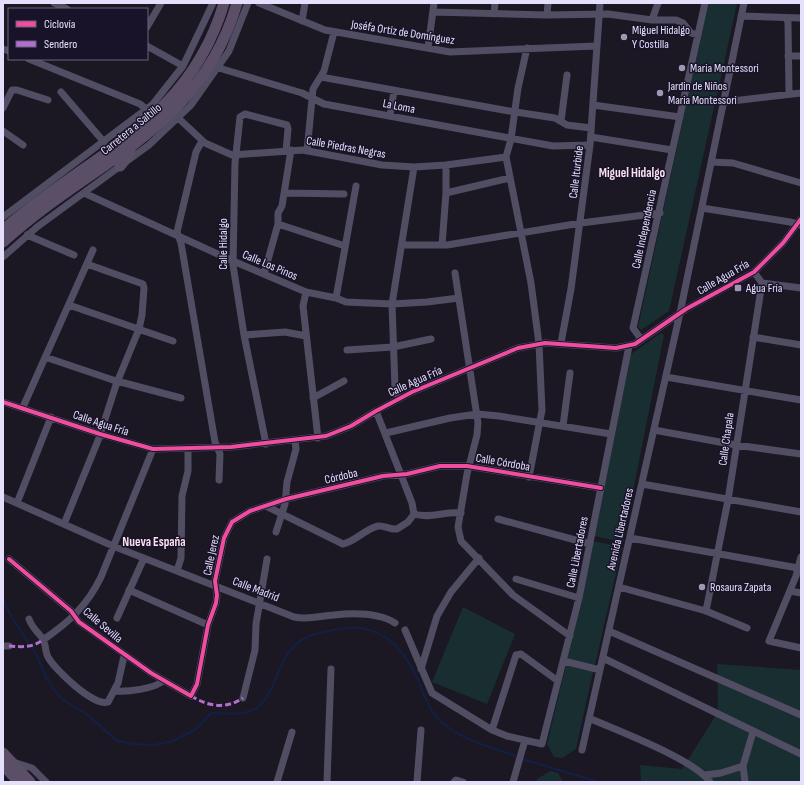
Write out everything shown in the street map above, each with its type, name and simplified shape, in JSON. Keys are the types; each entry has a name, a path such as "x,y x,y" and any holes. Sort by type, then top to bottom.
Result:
{"main road":[{"name":"Carretera a Saltillo","path":"3,230 26,209 126,140 159,111 186,80 201,56 213,33 224,3"},
{"name":"Carretera a Saltillo","path":"3,242 32,216 175,115 188,96 214,66 237,3"},
{"path":"120,166 128,156 131,147"},
{"path":"3,753 7,763 19,782"},
{"path":"7,763 30,782"}],"street":[{"path":"54,3 65,8"},
{"path":"148,25 161,3"},
{"path":"3,217 104,142 146,109 162,94 183,66 213,3"},
{"path":"214,66 235,40 248,3"},
{"name":"Joséfa Ortiz de Domínguez","path":"259,3 302,21 334,32 453,52 596,46"},
{"path":"302,21 304,3"},
{"path":"428,48 434,3"},
{"path":"494,14 495,3"},
{"path":"547,15 548,3"},
{"name":"Calle Iturbide","path":"561,343 580,223 590,141 600,3"},
{"path":"652,20 658,3"},
{"name":"Calle Independencia","path":"641,340 634,328 705,3"},
{"name":"Avenida Libertadores","path":"582,750 590,718 598,670 603,658 680,313 744,3"},
{"path":"433,12 547,15 608,14 652,20 678,20 692,33 698,35"},
{"path":"741,16 801,18"},
{"path":"786,18 788,22 789,94"},
{"path":"307,151 312,98 315,85 324,71 334,32"},
{"path":"148,47 183,66"},
{"path":"527,48 518,88 516,112 511,139 506,157 532,291 539,344 542,401 541,422 529,477"},
{"path":"788,56 801,56"},
{"path":"31,60 140,104 146,109"},
{"name":"La Loma","path":"214,66 302,93 324,104 511,139 553,146 590,141 672,150"},
{"path":"561,121 567,75"},
{"path":"321,77 555,118 567,125 591,128"},
{"path":"3,108 9,93 12,90 17,90 48,100"},
{"path":"390,116 394,91"},
{"path":"61,92 104,142"},
{"path":"724,102 801,93"},
{"path":"593,105 680,117"},
{"name":"Calle Hidalgo","path":"266,444 244,335 232,261 235,156 239,119 243,114 287,125 289,151"},
{"path":"3,257 27,235 149,145 175,115"},
{"name":"Calle Piedras Negras","path":"175,115 202,140 226,153 235,156 289,151 307,151 382,166 446,165 506,157"},
{"path":"3,131 23,145"},
{"path":"202,140 196,152 177,229 178,237 182,243 215,442 219,448 219,480"},
{"path":"264,274 278,224 278,213 282,206 285,193 289,151"},
{"path":"711,162 733,163 801,183"},
{"path":"442,245 446,193 446,165"},
{"path":"399,399 395,388 392,304 414,166"},
{"path":"446,193 510,178"},
{"path":"336,298 356,186"},
{"name":"Calle Los Pinos","path":"84,193 178,237 306,292 336,298 346,302 392,304 433,302 459,298"},
{"path":"285,193 344,194"},
{"path":"702,208 800,223"},
{"path":"402,245 442,245 660,212"},
{"name":"Calle Agua Fría","path":"3,402 24,407 100,434 153,449 219,448 318,438 344,430 399,399 518,348 539,344 561,343 605,348 629,346 641,340 680,313 754,272 783,243 800,223"},
{"path":"278,224 345,246"},
{"path":"27,235 74,255"},
{"path":"24,407 94,250"},
{"path":"64,524 100,434 117,381 139,330 142,315 144,285 87,264"},
{"path":"754,272 762,283 801,288"},
{"path":"455,273 477,414 477,435 469,466 458,527 458,536 461,541 513,595 570,636"},
{"name":"Calle Chapala","path":"706,611 728,500 762,283"},
{"path":"306,292 303,302 318,438"},
{"path":"69,304 173,341"},
{"path":"244,335 285,332 306,336"},
{"path":"754,337 801,345"},
{"path":"347,350 393,347 431,339"},
{"name":"Calle Libertadores","path":"525,740 542,744 558,681 567,662 570,636 590,544 629,346"},
{"path":"45,357 117,381 181,398"},
{"path":"563,426 570,373"},
{"path":"666,377 745,389 801,400"},
{"path":"313,398 344,381"},
{"path":"376,411 386,433 414,514"},
{"path":"386,433 450,418 477,414 541,422 611,434"},
{"path":"17,503 51,417"},
{"path":"654,430 736,445 801,454"},
{"path":"276,532 286,499 287,482 296,449 295,441"},
{"path":"43,640 75,616 84,606 96,587 153,449"},
{"path":"177,571 182,558 182,496 188,471 188,449"},
{"name":"Calle Córdoba","path":"401,474 440,466 469,466 601,488"},
{"name":"Córdoba","path":"286,499 383,476 401,474"},
{"path":"642,484 801,512"},
{"name":"Calle Madrid","path":"3,497 113,546 294,616 304,619 334,614 361,614 387,619 395,623"},
{"name":"Calle Jerez","path":"191,696 197,684 208,625 217,598 215,581 222,545 229,526 239,516 286,499"},
{"path":"266,506 343,544 378,526 397,529 408,522 414,514"},
{"path":"414,514 423,516 461,513"},
{"path":"498,519 590,544"},
{"path":"630,538 718,555 798,568"},
{"path":"801,557 790,591 769,641 801,648"},
{"path":"117,618 144,558"},
{"path":"421,669 437,616 451,592 479,558"},
{"name":"Calle Sevilla","path":"9,559 75,616 79,622 124,656 163,681 191,696"},
{"path":"243,698 255,650 256,624 268,559"},
{"path":"516,579 579,598"},
{"path":"619,587 706,611 747,628"},
{"path":"129,590 208,625"},
{"path":"790,591 801,593"},
{"path":"29,619 35,631 43,640 49,658 58,670 102,704 108,702 116,691 124,656"},
{"path":"405,630 432,693 492,730 525,740 513,782"},
{"path":"609,631 800,712"},
{"path":"492,730 515,656 517,654 521,654 558,681"},
{"path":"603,658 801,754"},
{"path":"567,662 598,670"},
{"path":"327,782 331,669"},
{"path":"116,691 125,692 148,688 163,681"},
{"path":"590,718 682,760 705,775 710,782"},
{"path":"417,782 421,730"},
{"path":"277,782 292,732"},
{"path":"745,782 743,766 753,732"},
{"path":"7,763 32,768 46,782"},
{"path":"705,775 721,773 743,766"},
{"path":"454,782 456,780 463,782"}],"green space":[{"path":"708,3 737,3 717,96 687,102"},
{"path":"716,98 669,311 641,330 638,327 686,105"},
{"path":"661,333 664,335 623,542 594,536 631,354"},
{"path":"593,541 622,547 595,665 567,658"},
{"path":"463,607 515,634 487,704 432,682"},
{"path":"717,664 801,670 801,782 641,782 640,765 682,769 718,712"},
{"path":"566,665 593,672 576,749 562,758 554,757 547,744"},
{"path":"550,771 558,773 563,782 537,782 537,779"}],"waterway":[{"path":"3,599 10,614 37,656 47,679 54,690 63,700 88,715 117,741 133,744 154,745 173,741 196,729 211,713 234,714 247,712 259,706 267,697 284,660 292,648 303,639 323,632 340,629 361,628 381,635 403,653 418,680 426,700 437,718 445,725 454,732 475,742 518,757"},
{"path":"522,759 599,782"}],"marked path":[{"path":"9,646 27,646 43,640"},
{"path":"191,696 204,702 217,705 230,704 243,698"}],"cycle path":[{"path":"3,402 100,434 153,449 231,447 326,436 351,426 412,392 518,348 545,343 616,348 635,344 686,309 754,272 783,243 801,219"},
{"path":"9,559 71,611 79,622 151,673 191,696 197,684 208,625 216,603 217,595 215,581 224,538 232,522 250,511 286,499 383,476 407,474 440,466 467,466 601,488"}],"place":[{"name":"Miguel Hidalgo Y Costilla","path":"624,37"},
{"name":"Maria Montessori","path":"682,68"},
{"name":"Jardin de Niños Maria Montessori","path":"660,93"},
{"name":"Agua Fría","path":"738,288"},
{"name":"Rosaura Zapata","path":"702,587"}],"district":[{"name":"Miguel Hidalgo","path":"632,172"},
{"name":"Nueva España","path":"154,541"}]}
